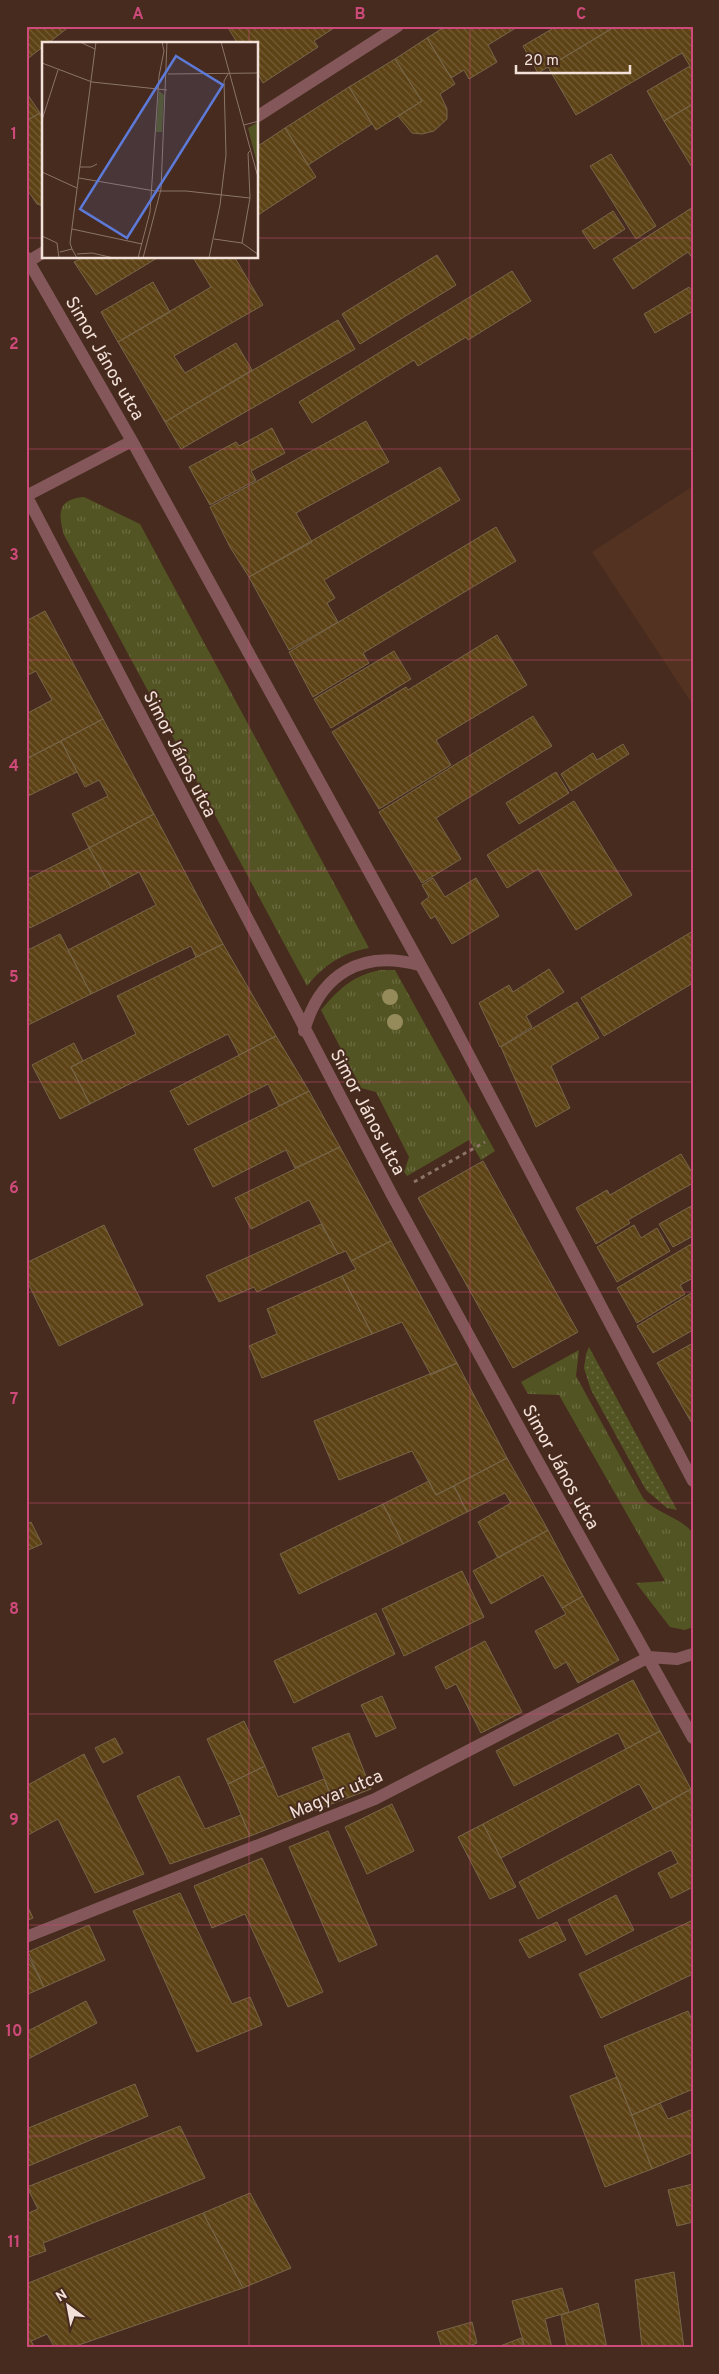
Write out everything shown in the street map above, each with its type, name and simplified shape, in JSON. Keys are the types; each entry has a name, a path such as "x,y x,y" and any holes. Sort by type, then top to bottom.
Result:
{"street":[{"path":"259,115 398,26"},
{"path":"28,259 42,253"},
{"name":"Simor János utca","path":"28,259 132,441 419,965 693,1481"},
{"path":"26,496 132,441"},
{"name":"Simor János utca","path":"26,496 304,1031 392,1195 531,1449 693,1738"},
{"path":"304,1031 309,1012 319,994 332,980 349,969 367,962 384,959 402,960 419,965"},
{"path":"649,1658 676,1659 693,1654"},
{"name":"Magyar utca","path":"26,1937 375,1799 649,1658"}],"path":[{"path":"392,1195 508,1130"}],"shaded area":[{"path":"693,486 693,705 592,552"}],"green space":[{"path":"84,497 140,524 369,948 350,953 334,961 307,986 64,535 61,514 64,504 75,498"},
{"path":"381,970 395,970 495,1151 481,1160 469,1140 407,1176 404,1172 409,1157 376,1092 361,1088 321,1010 354,979"},
{"path":"589,1347 677,1510 667,1508 646,1490 591,1390 584,1368"},
{"path":"579,1350 576,1376 643,1498 693,1533 693,1627 685,1630 670,1627 636,1583 665,1581 559,1395 528,1394 521,1382"}],"building":[{"path":"26,26 70,26 50,42 42,42 42,48 26,60"},
{"path":"227,26 337,26 314,41 318,47 263,83 259,76 259,42 237,42"},
{"path":"446,26 519,26 488,45 497,62 469,79 464,70 451,78 427,38"},
{"path":"557,26 616,26 538,73 523,46"},
{"path":"616,26 693,26 693,104 664,121 647,91 690,66 682,53 576,115 548,67"},
{"path":"427,38 455,84 440,94 447,109 447,119 434,131 422,134 412,133 398,116 422,101 395,59"},
{"path":"395,59 422,101 376,130 349,87"},
{"path":"349,87 372,124 308,165 285,128"},
{"path":"26,92 40,113 26,121"},
{"path":"693,104 693,169 664,121"},
{"path":"40,113 42,116 42,205 37,204 26,188 26,121"},
{"path":"285,128 316,177 259,214 259,145"},
{"path":"611,154 656,226 636,239 590,166"},
{"path":"693,207 693,259 688,252 633,289 613,259"},
{"path":"613,211 625,229 594,249 582,231"},
{"path":"437,255 456,285 360,344 342,314"},
{"path":"80,259 155,259 96,295 74,262"},
{"path":"194,259 236,259 263,305 174,356 185,373 236,343 252,370 165,422 118,342 211,287"},
{"path":"512,271 531,301 468,340 466,337 418,366 414,360 312,423 299,402"},
{"path":"153,282 170,312 118,342 101,312"},
{"path":"689,287 693,293 693,311 655,333 644,314"},
{"path":"338,320 355,349 181,449 165,422"},
{"path":"366,421 389,462 296,513 312,542 249,577 230,547 210,507"},
{"path":"272,428 285,453 251,471 256,480 210,505 189,467 236,442 239,446"},
{"path":"440,467 460,500 324,580 335,598 327,603 338,622 289,650 249,577"},
{"path":"496,527 516,561 363,653 369,663 313,697 289,652"},
{"path":"45,611 103,719 26,759 26,714 52,700 36,671 26,676 26,621"},
{"path":"497,635 527,685 436,740 451,765 379,809 332,732 406,687 408,690"},
{"path":"394,651 411,679 331,728 314,699"},
{"path":"533,716 552,746 436,818 461,859 422,883 379,812"},
{"path":"103,719 154,814 89,848 72,814 108,796 99,780 85,787 61,741"},
{"path":"61,741 77,772 26,797 26,759"},
{"path":"623,744 629,754 571,791 561,774 593,753 597,760"},
{"path":"556,772 569,793 519,824 506,803"},
{"path":"574,801 632,895 576,930 538,869 507,888 487,855"},
{"path":"154,814 223,944 196,957 191,946 91,994 68,950 156,905 139,872 111,887 89,848"},
{"path":"89,848 111,887 30,928 26,921 26,880"},
{"path":"433,878 445,897 476,878 499,916 452,944 435,916 431,919 421,903 429,897 422,885"},
{"path":"693,931 693,983 604,1036 581,998"},
{"path":"60,934 91,994 26,1026 26,951"},
{"path":"223,944 276,1036 239,1055 228,1034 90,1104 71,1067 136,1034 117,996"},
{"path":"549,969 564,992 526,1016 532,1027 500,1047 479,1003 509,985 513,992"},
{"path":"577,1002 599,1038 551,1066 570,1108 536,1127 501,1047"},
{"path":"276,1036 309,1091 279,1106 268,1084 188,1125 170,1091"},
{"path":"74,1043 83,1061 71,1067 90,1104 60,1119 32,1065"},
{"path":"309,1091 340,1147 295,1168 286,1150 213,1187 194,1149"},
{"path":"340,1147 391,1241 351,1261 346,1251 338,1254 309,1200 251,1229 235,1198"},
{"path":"681,1154 693,1174 693,1183 628,1220 630,1223 596,1244 576,1208 607,1190 610,1195"},
{"path":"483,1161 578,1332 513,1368 418,1198"},
{"path":"693,1205 693,1236 673,1247 659,1224"},
{"path":"321,1224 338,1254 257,1292 254,1287 219,1302 206,1276"},
{"path":"104,1225 143,1305 59,1346 26,1279 26,1263"},
{"path":"634,1225 641,1238 657,1228 670,1251 617,1282 597,1247"},
{"path":"391,1241 457,1363 431,1375 402,1322 372,1334 342,1276 356,1269 351,1261"},
{"path":"693,1243 693,1278 680,1285 685,1294 637,1323 617,1288"},
{"path":"342,1276 372,1334 262,1378 249,1346 277,1334 267,1309"},
{"path":"693,1292 693,1330 653,1353 637,1326"},
{"path":"693,1343 693,1425 657,1363"},
{"path":"457,1363 507,1458 436,1495 412,1451 339,1480 314,1421"},
{"path":"507,1458 548,1530 498,1558 478,1522 511,1503 505,1493 467,1512 454,1486"},
{"path":"429,1481 436,1495 454,1486 467,1512 403,1544 383,1504"},
{"path":"383,1504 403,1544 299,1594 280,1554"},
{"path":"31,1522 42,1544 26,1551 26,1524"},
{"path":"548,1530 583,1596 562,1608 543,1575 491,1604 473,1571"},
{"path":"462,1571 484,1617 404,1656 382,1609"},
{"path":"583,1596 619,1660 578,1683 566,1662 555,1669 535,1631 566,1614 562,1608"},
{"path":"376,1613 395,1654 294,1703 274,1661"},
{"path":"485,1641 522,1712 481,1733 456,1684 446,1689 435,1667"},
{"path":"633,1680 660,1731 626,1749 618,1733 514,1786 496,1751"},
{"path":"382,1696 396,1728 376,1737 361,1705"},
{"path":"244,1721 265,1766 228,1784 207,1739"},
{"path":"660,1731 691,1789 654,1810 639,1784 501,1858 483,1824"},
{"path":"349,1733 371,1789 334,1803 312,1748"},
{"path":"115,1738 123,1753 103,1763 95,1748"},
{"path":"84,1754 144,1874 95,1893 58,1819 26,1836 26,1786"},
{"path":"265,1766 278,1797 324,1779 334,1803 250,1836 228,1784"},
{"path":"179,1776 205,1829 241,1815 250,1836 170,1864 137,1796"},
{"path":"691,1789 693,1887 671,1898 658,1873 678,1863 671,1850 538,1919 519,1882"},
{"path":"392,1804 414,1851 367,1874 345,1827"},
{"path":"483,1824 516,1887 490,1899 458,1837"},
{"path":"328,1831 377,1945 339,1962 289,1847"},
{"path":"262,1858 323,1992 288,2007 245,1914 212,1928 194,1886"},
{"path":"180,1893 232,2004 250,1997 262,2025 197,2052 133,1911"},
{"path":"616,1895 634,1930 586,1955 568,1920"},
{"path":"26,1903 33,1918 26,1921"},
{"path":"693,1920 693,1974 601,2018 579,1974"},
{"path":"557,1922 566,1940 529,1958 519,1940"},
{"path":"89,1925 105,1960 44,1987 28,1952"},
{"path":"26,1952 44,1987 26,1995"},
{"path":"86,2001 97,2023 26,2060 26,2032"},
{"path":"688,2011 693,2022 693,2089 632,2115 604,2046"},
{"path":"617,2077 652,2169 605,2187 570,2096"},
{"path":"135,2084 148,2116 26,2167 26,2129"},
{"path":"660,2103 668,2119 693,2109 693,2152 652,2169 632,2115"},
{"path":"180,2126 205,2178 43,2243 46,2251 26,2258 26,2214 38,2209 27,2187"},
{"path":"693,2184 693,2222 677,2226 668,2190"},
{"path":"250,2193 291,2268 243,2288 203,2213"},
{"path":"203,2213 243,2288 70,2348 55,2348 47,2334 31,2341 34,2346 26,2348 26,2284"},
{"path":"674,2272 684,2348 642,2348 635,2280"},
{"path":"562,2288 569,2312 545,2319 552,2348 525,2348 512,2301"},
{"path":"598,2303 607,2348 567,2348 561,2315"},
{"path":"472,2322 477,2343 464,2348 442,2348 437,2332"},
{"path":"521,2338 525,2348 495,2348"}]}
